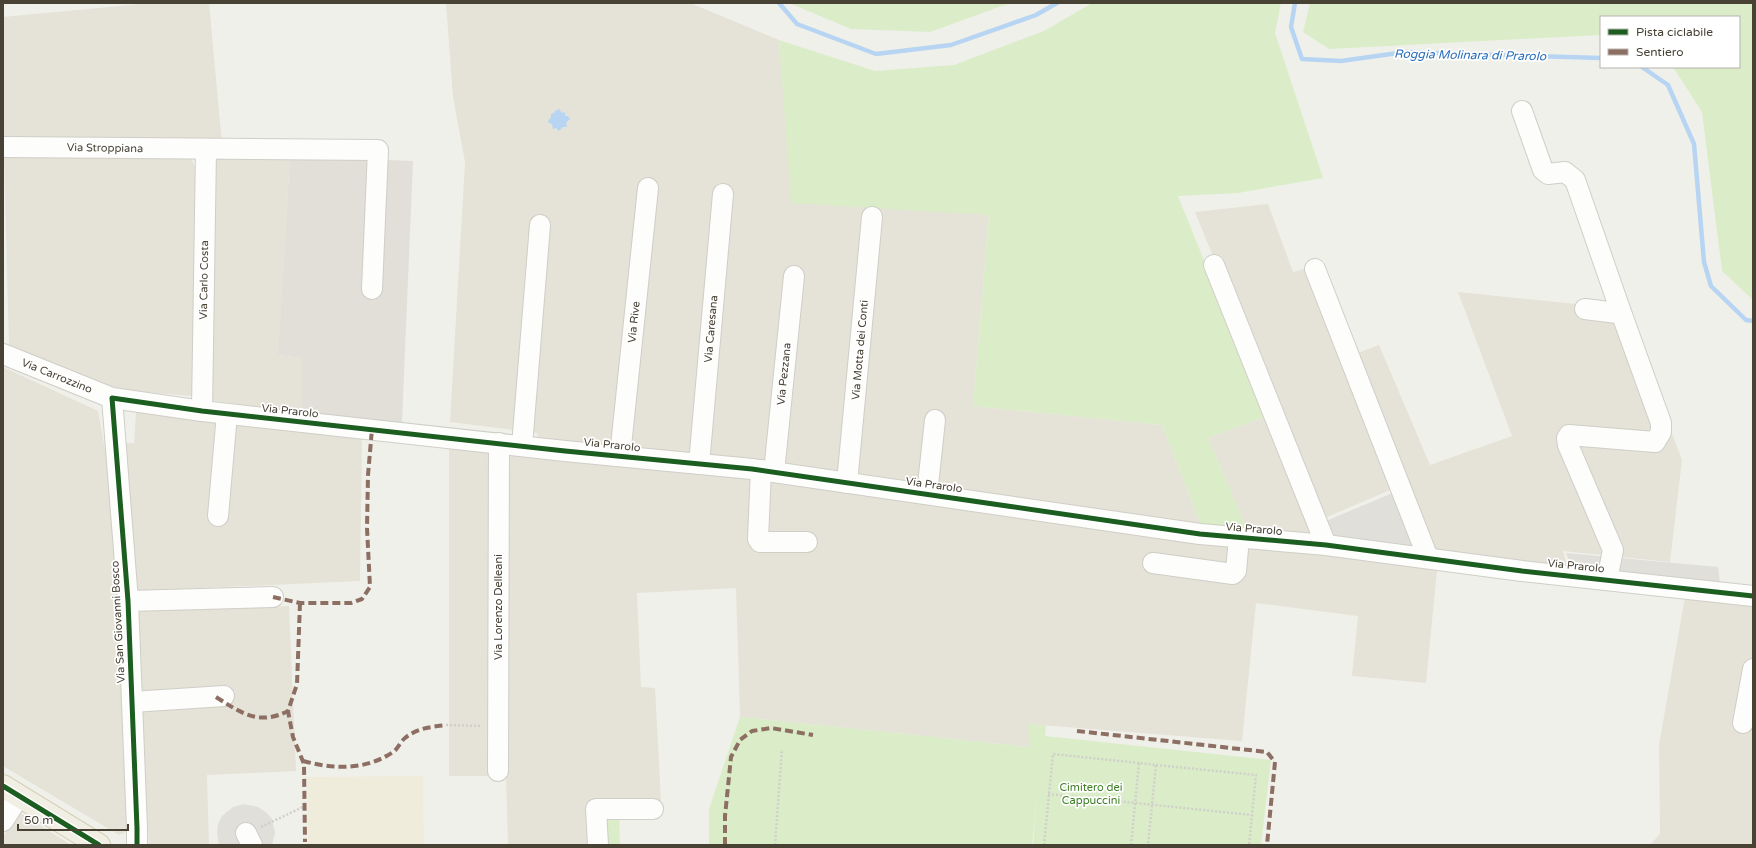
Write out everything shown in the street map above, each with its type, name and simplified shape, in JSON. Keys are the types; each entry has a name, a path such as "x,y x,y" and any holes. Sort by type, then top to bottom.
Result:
{"main road":[{"path":"11,791 99,845"}],"street":[{"path":"1522,111 1543,170 1548,174 1565,172 1575,180 1661,423 1661,432 1655,442 1569,435 1567,438 1613,550 1607,580"},
{"name":"Via Stroppiana","path":"3,146 378,150 372,289"},
{"name":"Via Carlo Costa","path":"202,412 206,149"},
{"name":"Via Rive","path":"620,456 648,188"},
{"name":"Via Caresana","path":"699,464 723,194"},
{"name":"Via Motta dei Conti","path":"847,483 872,217"},
{"path":"522,446 540,225"},
{"path":"1214,265 1326,545"},
{"path":"1315,269 1428,558"},
{"name":"Via Pezzana","path":"794,276 758,539 760,542 807,542"},
{"path":"1586,309 1622,315"},
{"name":"Via Carrozzino","path":"3,354 112,398"},
{"name":"Via Prarolo","path":"112,398 202,412 767,471 1200,534 1326,545 1607,580 1753,596"},
{"name":"Via San Giovanni Bosco","path":"112,398 128,601 137,828 136,845"},
{"path":"218,516 227,414"},
{"path":"927,494 934,420"},
{"name":"Via Lorenzo Delleani","path":"498,771 499,443"},
{"path":"1153,563 1233,574 1236,570 1239,538"},
{"path":"128,601 273,597"},
{"path":"1743,723 1753,669"},
{"path":"132,702 224,696"},
{"path":"3,821 11,791"},
{"path":"598,845 596,809 654,809"}],"path":[{"path":"446,725 498,727"},
{"path":"775,845 782,749"},
{"path":"1044,845 1053,754 1256,775 1249,845"},
{"path":"1131,845 1139,763"},
{"path":"1148,845 1156,765"},
{"path":"1048,794 1252,815"},
{"path":"249,839 273,822 305,806"}],"shaded area":[{"path":"151,3 209,3 222,144 4,142 3,17"},
{"path":"446,3 690,3 779,40 792,202 989,214 973,406 1162,425 1201,525 538,440 537,433 450,422 465,162 453,97"},
{"path":"4,154 183,155 192,160 196,170 193,396 103,389 9,347"},
{"path":"290,156 278,355 302,358 302,413 210,400 215,157"},
{"path":"290,156 413,161 402,423 302,413 302,358 278,355"},
{"path":"1268,204 1293,272 1308,268 1395,488 1320,520 1195,212"},
{"path":"1458,292 1625,309 1682,460 1670,562 1563,551 1567,566 1429,549 1350,356 1379,345 1430,465 1512,436"},
{"path":"3,367 98,411 112,488 126,748 126,832 119,835 3,766"},
{"path":"136,412 165,413 362,439 360,581 134,591 125,443 134,443"},
{"path":"1267,416 1318,535 1247,529 1208,438"},
{"path":"449,448 907,496 1245,540 1437,570 1426,683 1352,676 1358,616 1256,603 1242,741 1028,724 1030,747 740,717 736,588 637,593 641,687 655,688 661,801 592,803 595,845 508,845 506,776 449,776"},
{"path":"1395,492 1417,549 1326,536 1321,523"},
{"path":"1566,553 1718,567 1720,583 1571,566"},
{"path":"1685,597 1753,607 1753,845 1650,845 1660,834 1659,745"},
{"path":"289,606 296,771 207,775 209,845 149,845 135,611"},
{"path":"423,776 424,845 308,845 307,777"},
{"path":"244,804 258,807 267,813 272,819 275,833 272,845 219,845 217,834 218,824 222,816 233,807"},
{"path":"19,812 71,845 3,845 3,837"}],"green space":[{"path":"789,3 1010,3 930,32 851,29"},
{"path":"1092,3 1281,3 1275,33 1323,178 1238,193 1178,196 1267,416 1208,438 1247,529 1201,525 1162,425 973,406 989,215 791,203 779,40 875,71 954,65 1044,31"},
{"path":"1310,3 1753,3 1753,300 1722,271 1702,112 1674,68 1740,68 1740,16 1600,16 1600,35 1329,49 1303,32"},
{"name":"Cimitero dei Cappuccini","path":"740,717 1029,747 1028,724 1046,725 1045,736 1271,760 1261,845 1033,845 1037,797 1032,845 709,845 709,809"},
{"path":"601,812 619,812 620,845 599,845"}],"water":[{"path":"559,109 562,113 565,112 565,116 568,116 570,119 566,123 567,127 563,127 559,131 556,128 553,129 552,124 548,121 551,114"}],"waterway":[{"name":"Roggia Molinara di Prarolo","path":"779,3 797,24 876,54 951,45 1036,15 1057,3"},
{"name":"Roggia Molinara di Prarolo","path":"1295,3 1291,27 1302,59 1341,61 1405,52 1600,58"},
{"name":"Roggia Molinara di Prarolo","path":"1643,68 1668,85 1694,144 1704,262 1711,286 1746,320 1753,321"}],"marked path":[{"path":"273,597 300,603 351,603 362,599 370,587 367,528 368,475 372,429"},
{"path":"300,603 297,684 288,711 293,737 304,764 305,842"},
{"path":"216,697 250,716 268,717 288,711"},
{"path":"303,761 337,767 349,767 371,763 393,752 403,740 414,732 424,728 446,725"},
{"path":"725,845 725,816 731,757 740,740 752,731 771,728 813,735"},
{"path":"1077,731 1267,752 1275,762 1267,845"}],"cycle path":[{"path":"137,845 128,601 112,398 202,411 565,451 752,469 1200,534 1326,545 1522,571 1753,596"},
{"path":"3,786 99,845"}]}
